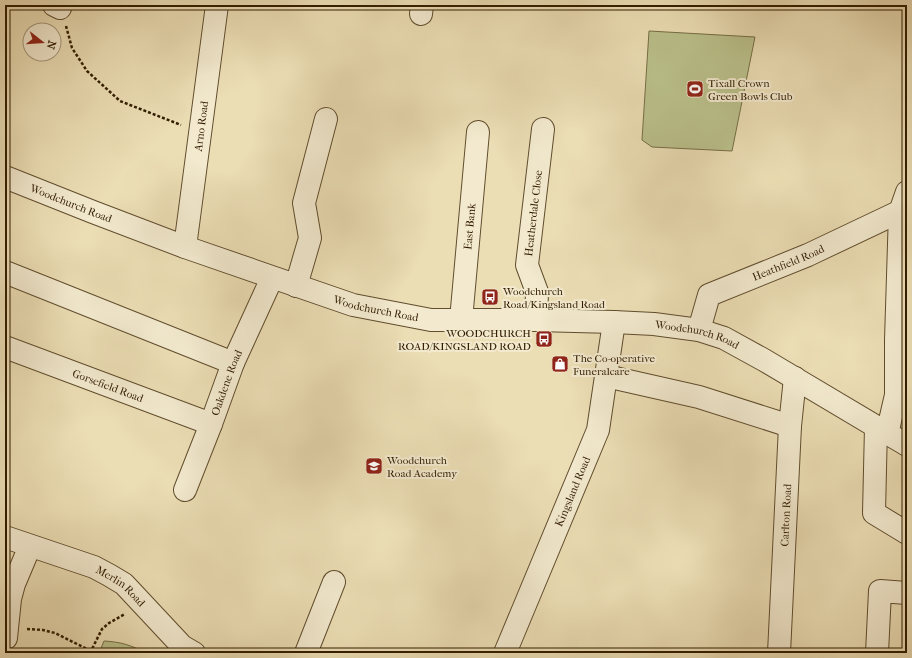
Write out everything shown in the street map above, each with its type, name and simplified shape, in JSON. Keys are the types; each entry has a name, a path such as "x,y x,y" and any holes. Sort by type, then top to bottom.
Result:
{"street":[{"name":"Arno Road","path":"185,247 217,5"},
{"path":"296,286 310,238 304,203 326,120"},
{"name":"Heatherdale Close","path":"536,320 536,292 527,265 543,129"},
{"name":"East Bank","path":"461,320 478,132"},
{"name":"Woodchurch Road","path":"5,177 185,247 353,305 431,320 614,322 654,324 700,330 724,338 764,360 907,445"},
{"path":"905,204 902,341 896,395 882,430 874,513 907,533"},
{"name":"Heathfield Road","path":"700,330 709,295 808,255 905,204"},
{"path":"5,272 233,363"},
{"name":"Oakdene Road","path":"185,490 233,363 272,278"},
{"name":"Kingsland Road","path":"505,653 598,430 614,322"},
{"name":"Gorsefield Road","path":"5,347 211,424"},
{"path":"606,376 699,397 790,426"},
{"name":"Carlton Road","path":"779,653 790,426 795,378"},
{"name":"Merlin Road","path":"5,537 94,567 124,584 182,646 194,653"},
{"path":"6,639 10,599 30,546"},
{"path":"306,653 334,582"},
{"path":"877,653 880,590 907,593"}],"path":[{"path":"57,7 72,48 86,71 120,101 201,133"},
{"path":"6,639 43,630 55,633 91,652 102,629 108,622 143,605"}],"green space":[{"name":"Tixall Crown Green Bowls Club","path":"649,31 755,37 732,151 652,147 642,140"},
{"path":"104,641 126,644 146,653 99,653"}],"place":[{"name":"Tixall Crown Green Bowls Club","path":"695,89"},
{"name":"Woodchurch Road/Kingsland Road","path":"490,297"},
{"name":"WOODCHURCH ROAD/KINGSLAND ROAD","path":"544,339"},
{"name":"The Co-operative Funeralcare","path":"560,364"},
{"name":"Woodchurch Road Academy","path":"374,466"}]}
